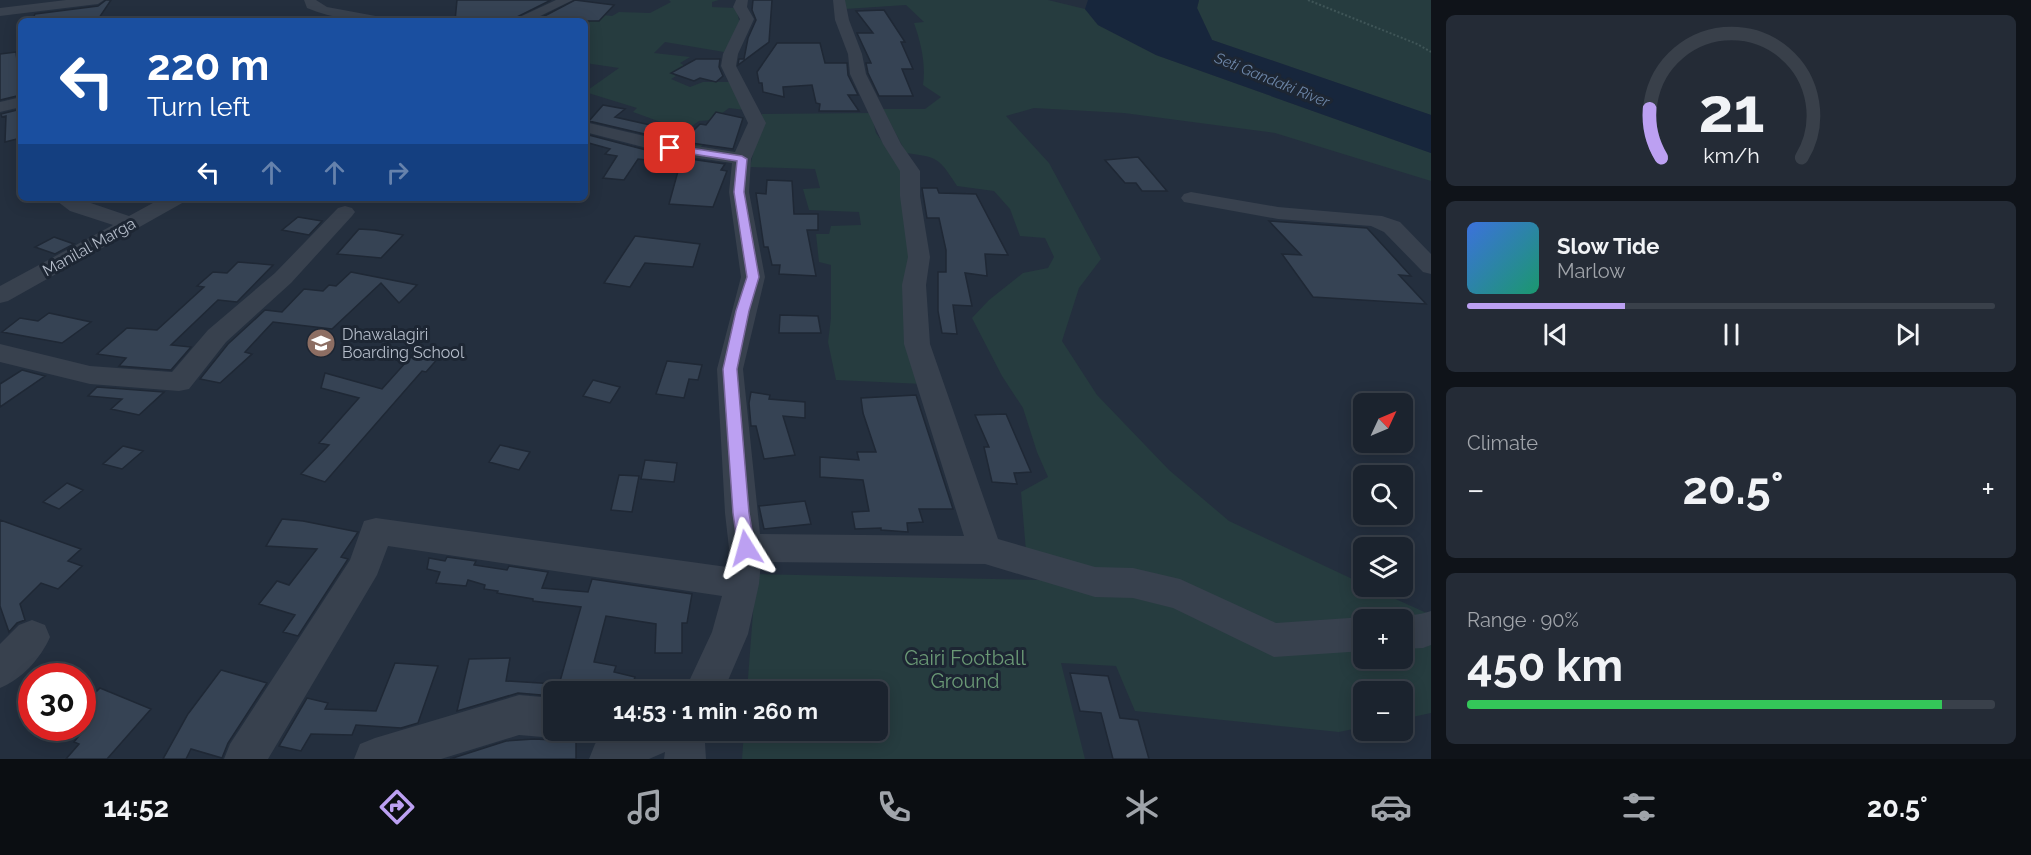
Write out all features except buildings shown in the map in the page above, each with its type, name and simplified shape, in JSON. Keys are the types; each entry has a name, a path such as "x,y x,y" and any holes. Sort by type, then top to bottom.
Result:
{"street":[{"path":"0,12 98,0"},
{"path":"310,0 312,5 324,10 365,18"},
{"path":"525,18 567,0"},
{"path":"708,681 730,634 742,584 746,548 740,504 730,369 753,277 739,192 742,159 757,123 749,100 732,78 728,60 747,19 740,7 742,0"},
{"path":"839,0 842,20 855,54 858,74 892,144 910,171 910,196 919,257 914,285 916,344 985,550"},
{"path":"0,107 18,103"},
{"path":"588,128 670,148 742,159"},
{"path":"1191,198 1278,213 1375,220 1392,227 1431,267"},
{"path":"67,201 75,207 105,214 125,222 127,226"},
{"name":"Manilal Marga","path":"0,296 172,201"},
{"path":"0,353 90,375 179,382 218,336 283,278 345,212"},
{"path":"246,759 365,565 376,531 742,584"},
{"path":"746,548 985,550 1095,582 1133,583 1180,594 1274,640 1353,635"},
{"path":"1413,631 1431,628"},
{"path":"0,670 32,637"},
{"path":"375,759 519,715 543,717"},
{"path":"610,759 618,746 640,741"},
{"path":"684,741 685,759"}],"path":[{"path":"1308,0 1431,51"}],"green space":[{"path":"669,0 719,0 712,2 712,7 736,8 740,24 724,52 665,42 654,53 690,57 680,63 685,66 671,73 676,76 671,79 690,87 703,82 729,82 745,110 729,108 713,120 699,121 682,133 707,140 699,149 646,140 669,125 633,112 637,108 588,93 588,90 619,68 588,63 588,18 582,18 577,12 612,16 619,12 650,13 671,2"},
{"name":"Gairi Football Ground","path":"844,0 1048,0 1085,9 1098,25 1156,55 1431,153 1431,181 1275,133 1124,113 1034,108 1006,116 1049,163 1101,259 1079,288 1062,341 1097,395 1169,470 1229,521 1353,579 1353,597 1391,597 1431,615 1431,713 1413,717 1413,681 1353,681 1353,729 1339,732 1135,711 1116,666 1061,663 1085,759 742,759 743,741 888,741 888,681 748,681 756,574 1039,580 1026,551 1021,492 1048,477 1037,452 1023,408 1002,376 972,318 989,300 1023,273 1048,268 1054,257 1045,238 1020,236 1010,209 994,191 957,186 937,160 906,153 883,109 925,109 941,97 923,85 922,54 914,23 924,22 906,5 845,9"},
{"path":"1199,0 1431,0 1431,115 1212,40 1197,8"},
{"path":"871,113 876,133 902,169 923,384 836,380 828,342 831,318 831,265 819,262 816,234 829,234 831,226 861,225 859,212 809,210 803,189 820,188 815,169 750,167 762,114"}],"water":[{"name":"Seti Gandaki River","path":"1088,0 1199,0 1197,8 1212,40 1431,115 1431,153 1156,55 1098,25 1085,9"}],"place":[{"name":"Dhawalagiri Boarding School","path":"321,343"}],"route":[{"path":"670,148 742,159 739,192 753,277 730,369 741,513 746,548"}]}
